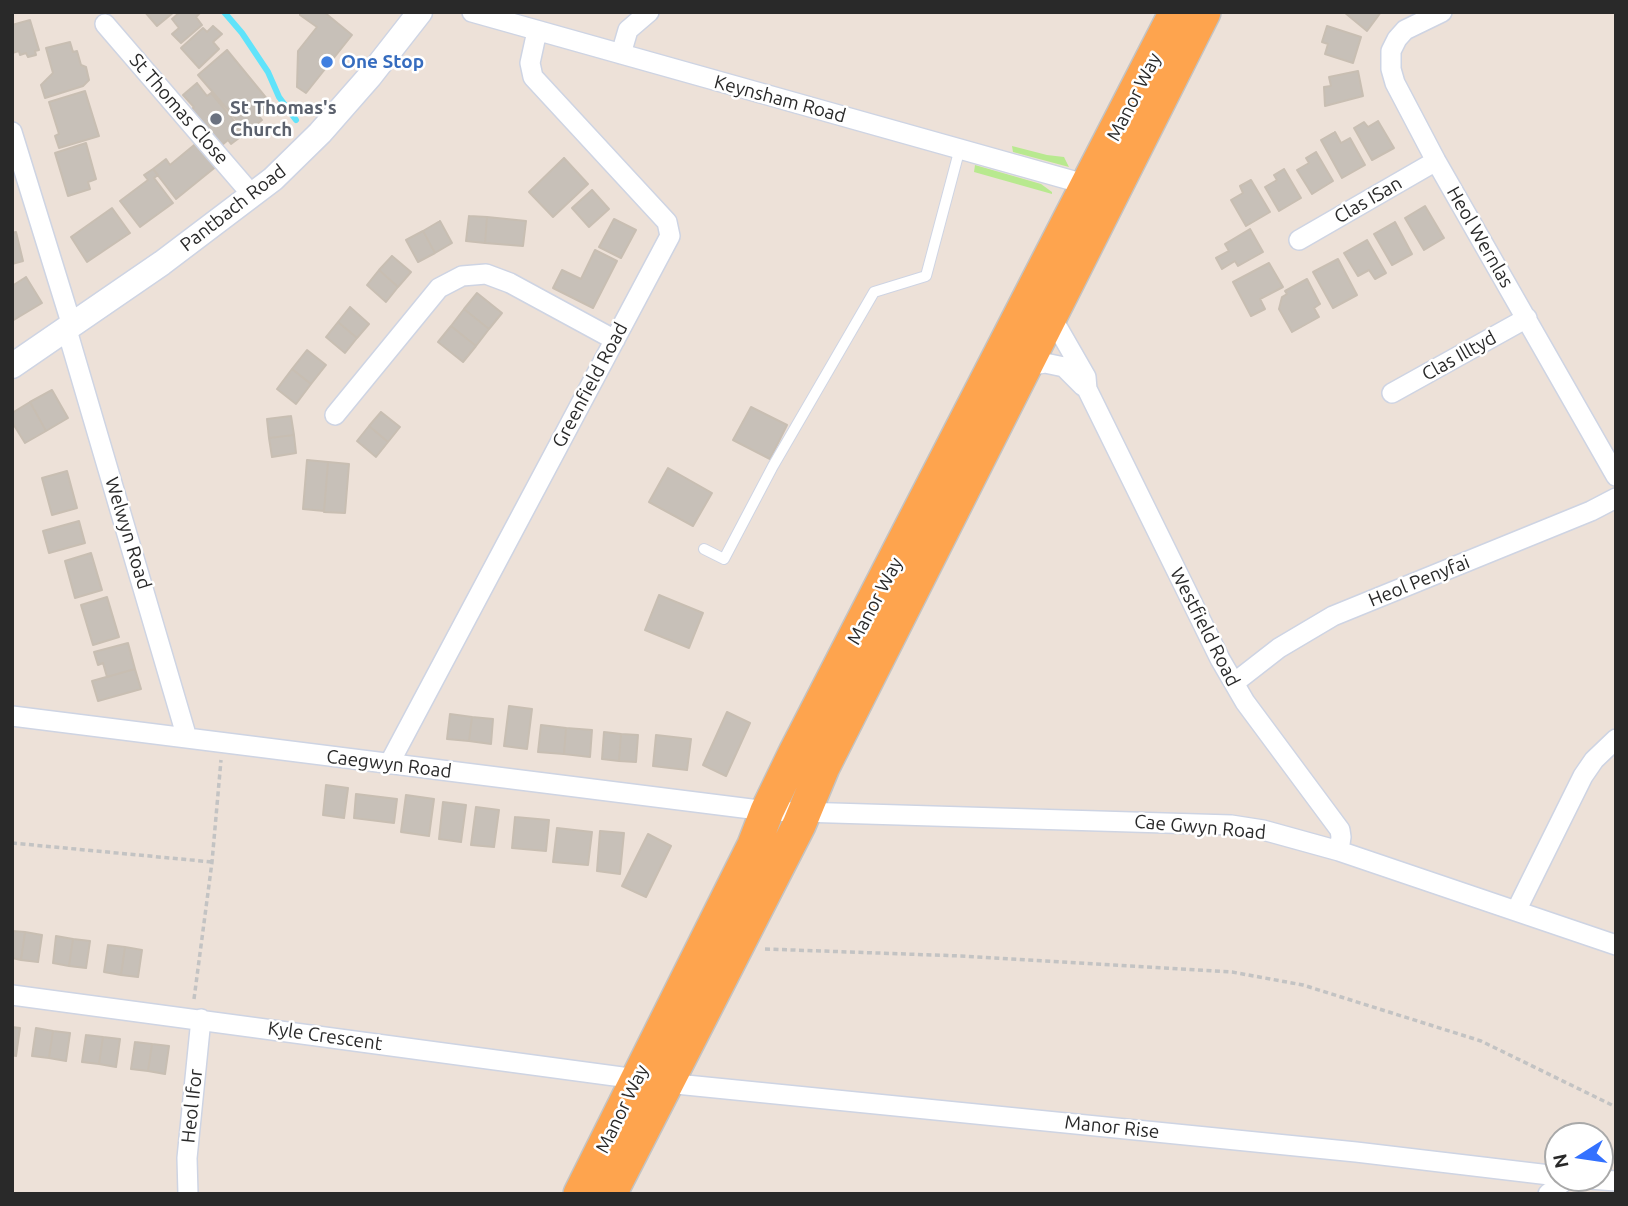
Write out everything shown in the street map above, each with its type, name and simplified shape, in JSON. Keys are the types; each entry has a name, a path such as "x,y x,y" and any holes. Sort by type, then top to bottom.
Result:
{"highway":[{"name":"Manor Way","path":"610,1194 651,1081 767,811 1176,12"},
{"name":"Manor Way","path":"580,1194 651,1081 805,812 823,767 1204,12"}],"street":[{"name":"Pantbach Road","path":"12,366 162,264 253,195 316,139 420,12"},
{"name":"Keynsham Road","path":"472,12 1088,185"},
{"path":"621,54 628,30 649,12"},
{"name":"Heol Wernlas","path":"1442,12 1405,30 1391,51 1391,69 1395,83 1436,161 1616,476"},
{"name":"St Thomas Close","path":"104,24 253,195"},
{"name":"Greenfield Road","path":"389,764 670,236 669,227 533,78 530,63 537,31"},
{"name":"Welwyn Road","path":"12,132 187,738"},
{"name":"Clas ISan","path":"1299,240 1436,161"},
{"path":"335,415 439,288 462,276 486,274 503,281 615,340"},
{"name":"Westfield Road","path":"1051,316 1086,377 1087,389 1213,647 1245,702 1340,830 1339,851"},
{"name":"Clas Illtyd","path":"1392,393 1527,318"},
{"name":"Westfield Road","path":"1026,366 1045,363 1064,367 1077,383 1087,389"},
{"name":"Heol Penyfai","path":"1234,683 1279,648 1333,616 1591,511 1616,498"},
{"name":"Caegwyn Road","path":"12,716 767,811"},
{"path":"1516,911 1583,776 1594,760 1616,739"},
{"name":"Cae Gwyn Road","path":"767,811 1209,823 1264,830 1339,851 1616,945"},
{"name":"Kyle Crescent","path":"12,995 197,1012 651,1081"},
{"name":"Heol Ifor","path":"188,1194 187,1158 197,1012"},
{"name":"Manor Rise","path":"651,1081 1356,1152 1544,1174"}],"lane":[{"path":"704,548 724,559 773,466 874,292 926,276 960,148"}],"path":[{"path":"197,1012 222,756"},
{"path":"12,843 212,862"},
{"path":"780,949 1143,965 1232,972 1303,985 1481,1041 1558,1076 1616,1107"}],"green space":[{"path":"1012,146 1064,157 1069,167 1013,152"},
{"path":"975,165 1041,184 1052,194 974,172"}],"building":[{"path":"145,12 174,12 157,26"},
{"path":"180,12 201,12 196,17 202,25 181,43 172,34 179,28 172,19"},
{"path":"300,12 324,12 352,35 306,93 297,87 298,51 317,27 300,15"},
{"path":"1344,12 1381,12 1367,31"},
{"path":"30,20 39,50 35,51 36,55 28,57 26,53 20,55 19,51 12,53 12,25"},
{"path":"213,26 222,34 213,42 219,49 199,68 181,48 203,28 207,32"},
{"path":"1327,26 1361,37 1353,63 1325,54 1328,44 1322,42"},
{"path":"70,42 73,52 77,51 81,65 86,67 89,80 83,86 45,98 41,85 53,73 46,48"},
{"path":"227,50 272,105 259,116 262,120 247,132 198,75"},
{"path":"1358,71 1363,96 1325,106 1324,87 1331,86 1329,77"},
{"name":"St Thomas's Church","path":"197,83 207,96 211,93 241,129 235,134 239,138 231,144 228,140 222,145 191,110 194,107 183,95"},
{"path":"85,91 99,136 59,148 55,136 59,134 49,102"},
{"path":"1378,121 1394,148 1372,160 1354,128 1364,122 1368,127"},
{"path":"1335,132 1341,143 1350,138 1365,165 1342,178 1321,140"},
{"path":"199,141 218,165 176,199 153,169 166,159 170,165"},
{"path":"86,143 96,179 88,182 90,189 68,196 55,153"},
{"path":"1316,152 1333,181 1312,194 1297,170 1309,163 1306,158"},
{"path":"564,158 588,184 553,217 529,192"},
{"path":"153,169 158,175 154,178 173,203 140,227 120,201 148,180 144,175"},
{"path":"1284,169 1301,198 1279,211 1265,187 1277,180 1274,175"},
{"path":"1251,180 1270,212 1246,226 1231,200 1243,193 1240,186"},
{"path":"592,190 609,209 589,227 572,208"},
{"path":"1425,206 1444,238 1424,250 1405,218"},
{"path":"112,208 130,233 87,262 71,237"},
{"path":"469,216 487,217 485,243 466,241"},
{"path":"487,217 526,221 523,246 485,243"},
{"path":"614,219 636,230 621,258 599,247"},
{"path":"440,221 452,243 435,253 423,231"},
{"path":"1395,222 1412,254 1392,265 1374,234"},
{"path":"1250,229 1263,252 1238,266 1235,261 1222,269 1216,258 1229,251 1225,244"},
{"path":"423,231 435,253 418,262 406,240"},
{"path":"16,232 23,261 12,264 12,233"},
{"path":"1367,240 1386,273 1375,279 1369,270 1358,276 1344,253"},
{"path":"595,250 617,261 593,308 553,288 562,270 581,279"},
{"path":"392,256 411,272 398,287 379,270"},
{"path":"1338,259 1357,295 1333,308 1313,272"},
{"path":"1269,263 1283,287 1260,299 1265,309 1251,316 1233,282"},
{"path":"379,270 398,287 386,302 367,285"},
{"path":"26,277 42,303 12,321 12,286"},
{"path":"1307,279 1320,304 1314,308 1319,317 1292,332 1279,309 1282,297 1287,294 1285,291"},
{"path":"477,293 502,313 489,329 464,309"},
{"path":"350,307 369,324 357,338 338,322"},
{"path":"464,309 489,329 476,346 451,326"},
{"path":"338,322 357,338 345,353 326,337"},
{"path":"451,326 476,346 463,362 438,342"},
{"path":"307,350 326,365 311,384 292,369"},
{"path":"292,369 311,384 296,404 277,389"},
{"path":"52,390 68,418 46,431 30,402"},
{"path":"30,402 46,431 25,443 12,422 12,413"},
{"path":"751,407 787,425 770,459 733,440"},
{"path":"381,412 400,427 388,442 369,426"},
{"path":"291,416 294,435 269,438 267,419"},
{"path":"369,426 388,442 376,457 357,441"},
{"path":"294,435 296,453 272,457 269,438"},
{"path":"307,460 328,462 324,511 303,509"},
{"path":"328,462 349,464 345,513 324,512"},
{"path":"668,468 712,493 693,526 649,502"},
{"path":"67,471 77,508 52,515 42,478"},
{"path":"79,521 85,543 49,553 43,531"},
{"path":"91,553 102,590 75,598 65,561"},
{"path":"659,595 703,613 689,648 645,630"},
{"path":"107,597 119,637 93,645 81,605"},
{"path":"128,643 135,669 107,677 103,663 98,665 94,652"},
{"path":"135,669 141,689 98,701 92,681"},
{"path":"509,706 532,709 527,749 504,746"},
{"path":"727,712 750,723 726,776 703,765"},
{"path":"450,714 472,717 469,741 447,739"},
{"path":"472,717 493,719 491,744 469,741"},
{"path":"541,725 566,728 564,754 538,752"},
{"path":"566,728 592,730 590,757 564,754"},
{"path":"604,732 621,734 619,761 602,759"},
{"path":"621,734 638,735 636,762 619,761"},
{"path":"656,735 691,739 687,770 653,766"},
{"path":"326,785 348,788 344,818 323,815"},
{"path":"356,794 397,799 394,823 354,818"},
{"path":"406,795 434,799 429,836 401,832"},
{"path":"443,802 466,805 461,842 439,839"},
{"path":"476,807 499,810 494,847 471,845"},
{"path":"515,817 549,820 546,851 512,848"},
{"path":"557,828 592,832 588,865 553,862"},
{"path":"600,831 624,833 620,874 597,871"},
{"path":"648,834 671,846 646,897 622,886"},
{"path":"12,931 25,932 21,960 12,958"},
{"path":"25,932 42,935 38,962 21,960"},
{"path":"56,936 73,939 69,966 53,963"},
{"path":"73,939 90,941 86,968 69,966"},
{"path":"108,945 125,947 121,975 104,972"},
{"path":"125,947 142,950 138,977 121,975"},
{"path":"12,1027 20,1028 16,1056 12,1055"},
{"path":"36,1028 53,1031 49,1058 32,1056"},
{"path":"53,1031 70,1033 66,1061 49,1058"},
{"path":"86,1035 103,1037 99,1064 82,1062"},
{"path":"103,1037 120,1039 116,1067 99,1064"},
{"path":"135,1042 152,1044 148,1071 131,1069"},
{"path":"152,1044 169,1046 165,1074 148,1071"}],"waterway":[{"path":"224,12 242,33 268,72 279,97 296,120"}],"place":[{"name":"One Stop","path":"327,62"},
{"name":"St Thomas's Church","path":"216,119"}]}
